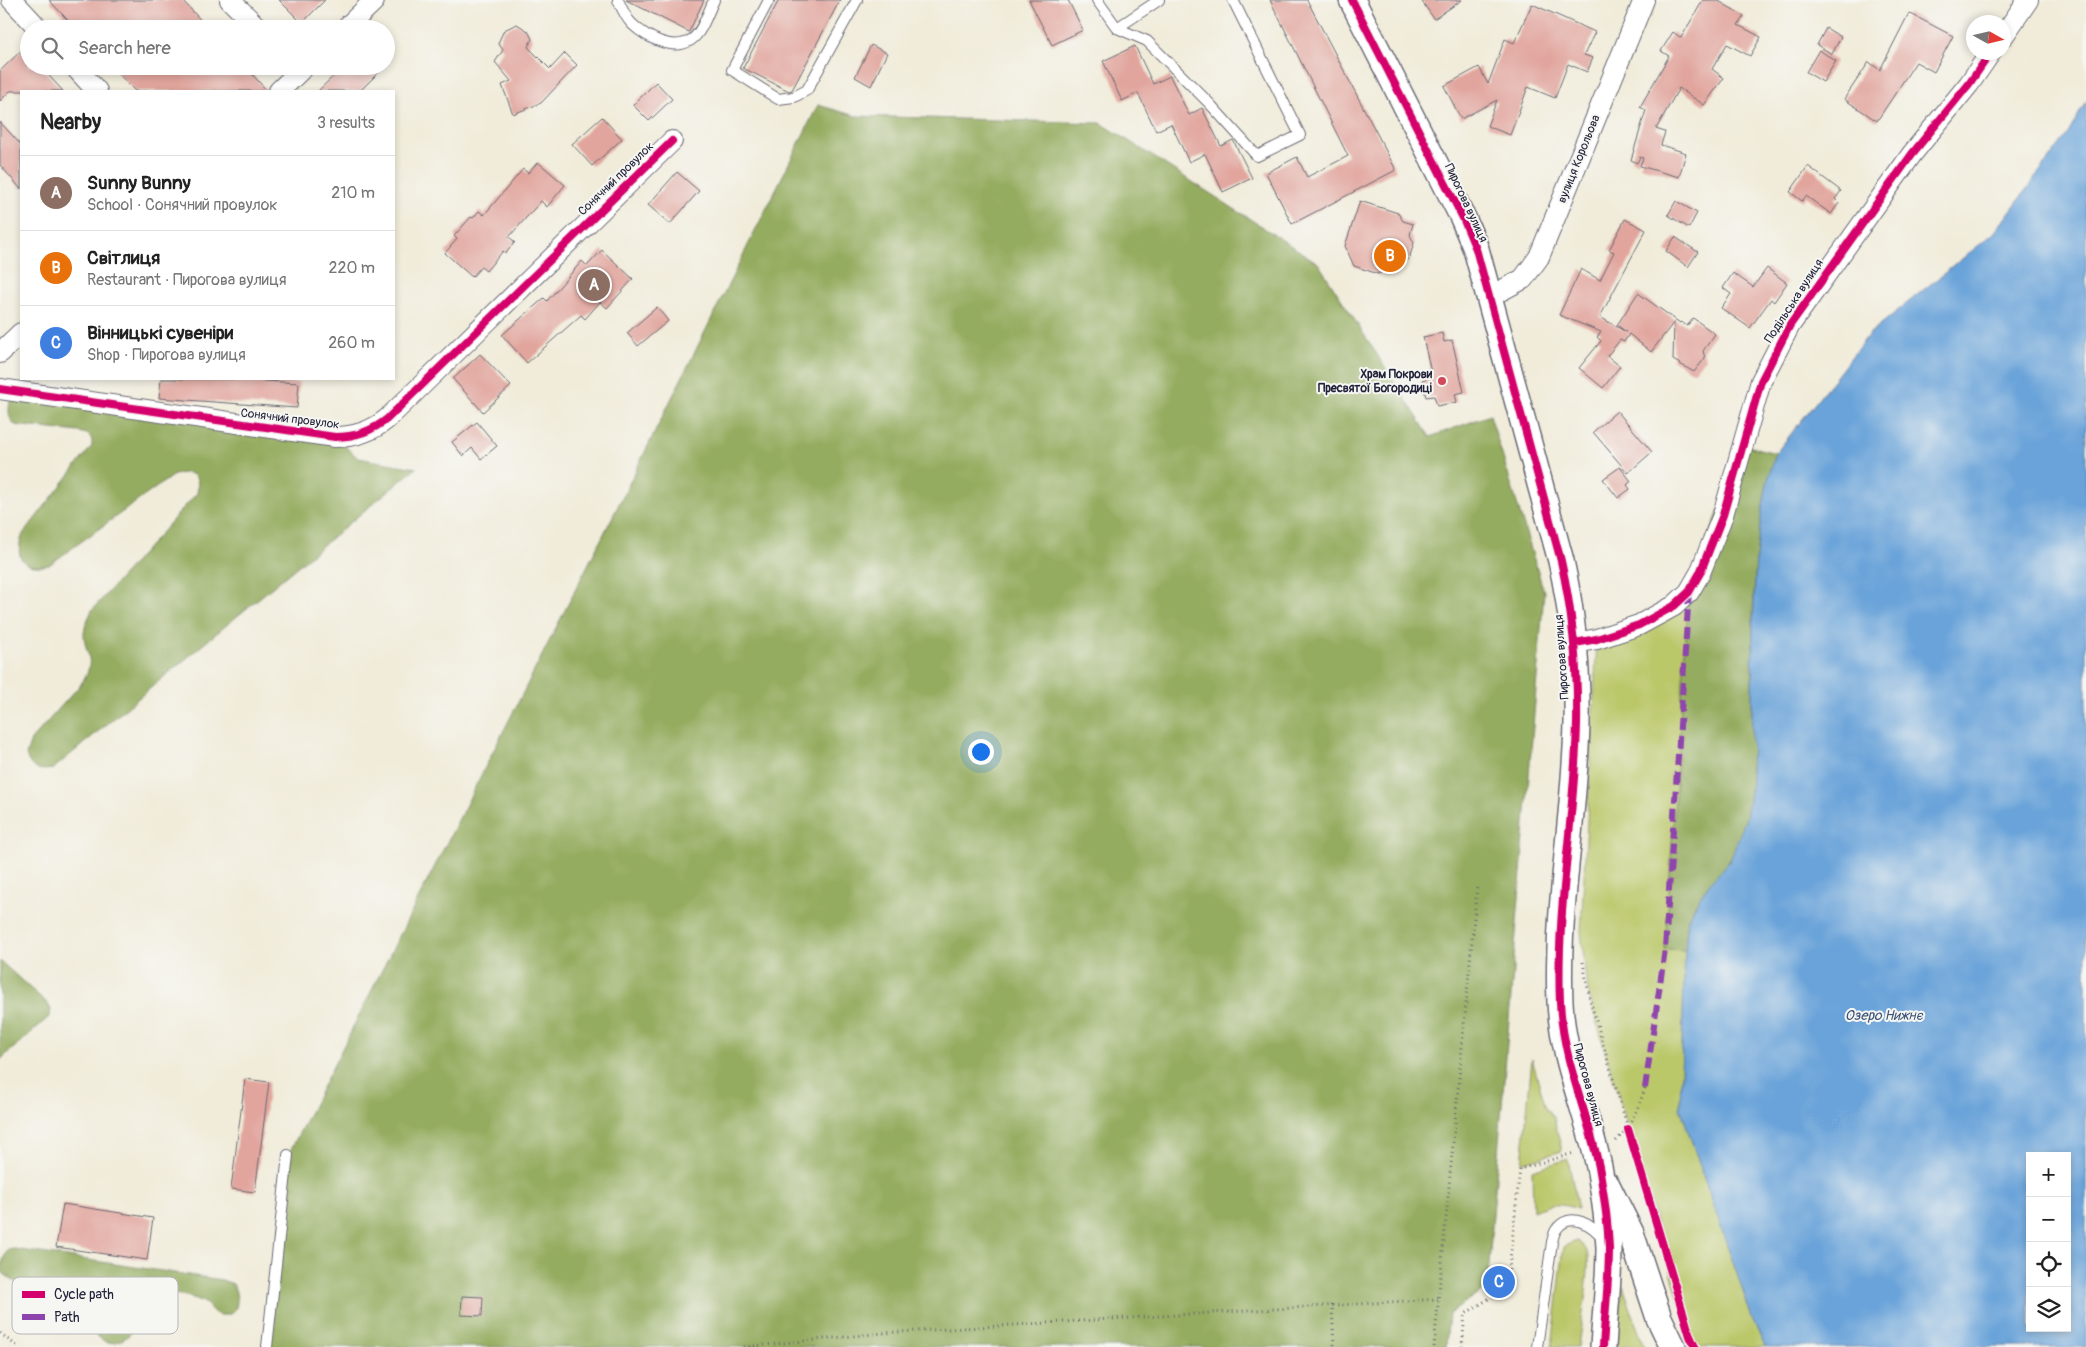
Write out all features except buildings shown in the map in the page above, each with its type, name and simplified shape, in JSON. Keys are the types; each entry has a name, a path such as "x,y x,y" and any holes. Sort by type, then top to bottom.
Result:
{"street":[{"path":"12,0 30,20"},
{"path":"230,0 250,20"},
{"path":"354,20 374,0"},
{"name":"Пирогова вулиця","path":"1352,0 1463,218 1480,261 1569,601 1575,643 1577,724 1561,927 1560,1006 1571,1075 1600,1172 1609,1247 1602,1347"},
{"name":"вулиця Корольова","path":"1489,297 1523,279 1539,257 1644,0"},
{"path":"2011,25 2028,0"},
{"name":"Подільська вулиця","path":"1575,643 1597,639 1639,626 1674,606 1688,592 1700,573 1723,515 1756,398 1769,364 1781,340 1810,294 1912,154 1969,84 1986,60"},
{"path":"82,75 96,90"},
{"path":"280,90 294,75"},
{"name":"Сонячний провулок","path":"0,389 335,438 365,432 387,420 672,141"},
{"path":"0,353 20,334"},
{"name":"Пирогова вулиця","path":"1600,1172 1631,1233 1659,1318 1673,1347"}],"lane":[{"path":"618,0 630,23 651,37 676,46 692,40 714,0"},
{"path":"769,0 732,70 778,100 794,97 807,90 857,0"},
{"path":"1097,0 1117,28 1147,41 1210,104 1257,156 1300,135 1233,0"},
{"path":"1117,28 1159,0"},
{"path":"268,1347 288,1155"},
{"path":"1537,1347 1552,1242 1556,1229 1568,1221 1580,1221 1589,1224 1599,1233 1609,1247"}],"path":[{"path":"1434,1347 1477,886"},
{"path":"1583,960 1590,1000 1684,1317"},
{"path":"1616,1141 1628,1129 1636,1114 1645,1088"},
{"path":"1462,1347 1465,1314 1507,1287 1520,1169 1574,1153"},
{"path":"744,1347 883,1333 1438,1299"},
{"path":"1332,1304 1334,1347"},
{"path":"0,1333 18,1347"}],"green space":[{"path":"818,105 856,116 1101,123 1318,263 1430,437 1490,415 1544,592 1487,1288 1449,1314 1446,1347 268,1347 288,1155 620,502"},
{"path":"12,391 335,437 358,458 416,468 53,769 44,770 33,767 26,755 31,740 81,684 86,675 89,668 89,657 84,633 92,610 197,493 198,486 192,474 184,473 172,476 49,565 33,566 27,564 20,556 19,550 23,534 92,446 92,439 87,434 79,432 15,425 9,413"},
{"path":"1743,445 1776,453 1761,516 1757,548 1753,612 1751,776 1747,815 1735,851 1691,912 1687,924 1685,950 1665,949 1689,592"},
{"path":"1689,592 1665,949 1685,950 1680,1107 1752,1318 1765,1347 1695,1347 1690,1336 1590,1000 1586,981 1581,931 1597,639"},
{"path":"0,961 48,1004 51,1010 49,1017 0,1060"},
{"path":"1532,1059 1546,1108 1554,1118 1562,1151 1522,1163"},
{"path":"1568,1159 1578,1209 1555,1205 1545,1206 1533,1211 1532,1170"},
{"path":"1577,1241 1586,1249 1588,1260 1587,1284 1578,1347 1552,1347 1564,1246"},
{"path":"14,1249 222,1280 233,1284 237,1305 232,1313 227,1315 213,1312 205,1303 197,1299 178,1295 178,1277 12,1277 12,1280 3,1273 2,1264 8,1250"},
{"path":"1623,1286 1644,1347 1616,1347"},
{"path":"94,1334 129,1334 117,1342 106,1342"}],"water":[{"name":"Озеро Нижнє","path":"2086,101 2086,1347 1765,1347 1752,1318 1680,1107 1685,950 1688,919 1709,884 1730,861 1746,818 1751,786 1753,625 1756,558 1768,479 1776,453 1870,333 1994,233 2069,132"}],"marked path":[{"path":"1645,1088 1665,949 1689,592"}],"cycle path":[{"path":"1352,0 1463,218 1476,249 1561,561 1569,602 1577,682 1577,723 1576,758 1563,897 1560,1002 1566,1047 1595,1151 1606,1210 1609,1260 1603,1347"},
{"path":"1575,643 1597,639 1639,625 1674,606 1689,592 1700,573 1723,515 1761,381 1790,325 1912,154 1969,84 1986,60"},
{"path":"0,389 335,437 362,433 387,419 672,141"},
{"path":"1628,1129 1690,1336 1695,1347"}],"place":[{"name":"Світлиця","path":"1390,256"},
{"name":"Sunny Bunny","path":"594,285"},
{"name":"Храм Покрови Пресвятої Богородиці","path":"1442,381"},
{"name":"Вінницькі сувеніри","path":"1499,1282"}]}
